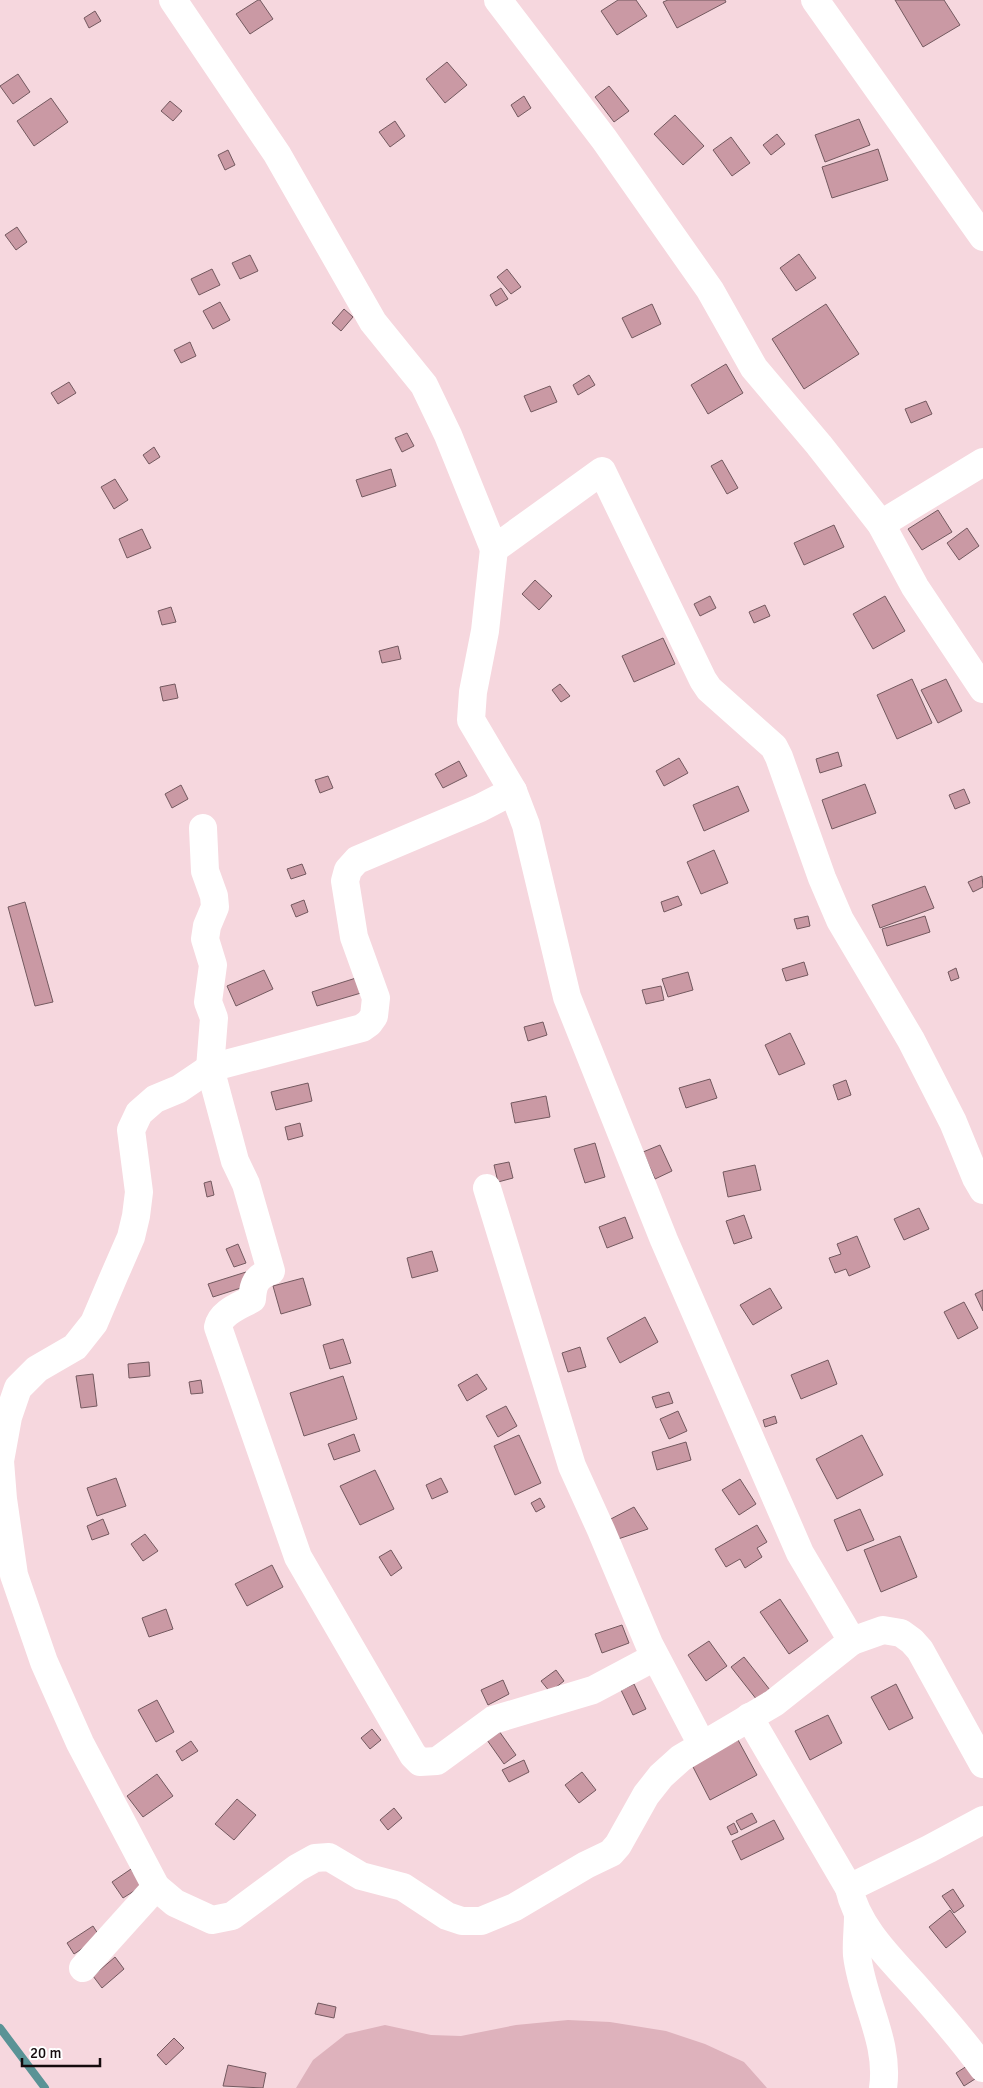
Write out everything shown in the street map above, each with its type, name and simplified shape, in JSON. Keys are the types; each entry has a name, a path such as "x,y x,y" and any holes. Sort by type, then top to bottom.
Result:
{"street":[{"path":"173,0 277,154 373,322 424,385 448,436 494,549 485,631 481,641 473,692 472,720 513,791 526,825 567,997 664,1240 800,1552 852,1641"},
{"path":"498,0 604,139 710,290 754,368 819,445 881,524 915,587 983,689"},
{"path":"814,0 983,237"},
{"path":"881,524 983,462"},
{"path":"494,549 602,470 703,680 709,688 774,747 822,878 840,920 911,1040 953,1122 976,1178 983,1190"},
{"path":"513,791 472,811 357,860 348,870 345,881 354,937 376,998 374,1016 369,1023 362,1028 210,1068 179,1089 155,1098 139,1112 132,1130 139,1192 131,1237 94,1322 75,1348 36,1369 18,1388 8,1417 0,1461 3,1499 14,1576 44,1662 80,1743 156,1888 175,1904 212,1920 232,1916 297,1868 316,1858 329,1857 362,1876 403,1887 447,1916 462,1921 481,1921 515,1907 586,1865 611,1853 618,1845 646,1795 661,1776 681,1758 774,1703 852,1641 882,1630 901,1633 920,1650 983,1764"},
{"path":"203,828 205,871 214,896 215,908 207,926 206,939 213,965 208,1002 214,1018 210,1068 230,1145 246,1184 271,1270 260,1275 253,1284 252,1299 224,1315 218,1327 298,1557 413,1755 420,1762 437,1761 493,1720 593,1690 655,1657"},
{"path":"487,1188 572,1466 655,1657 702,1745"},
{"path":"749,1717 849,1888 852,1903 858,1916 891,1959 983,2068"},
{"path":"849,1888 983,1820"},
{"path":"83,1968 156,1888"},
{"path":"858,1916 857,1955 881,2046 883,2088"}],"shaded area":[{"path":"568,2020 610,2022 666,2031 705,2044 744,2062 767,2088 296,2088 313,2060 346,2034 385,2025 431,2035 461,2036 516,2025"}],"building":[{"path":"260,0 273,19 250,34 236,14"},
{"path":"618,0 636,0 647,16 617,35 601,11"},
{"path":"668,0 725,0 726,2 677,28 663,2"},
{"path":"895,0 944,0 960,25 923,47"},
{"path":"95,11 101,21 89,28 84,18"},
{"path":"447,62 467,85 445,103 426,79"},
{"path":"18,74 30,92 13,104 0,86"},
{"path":"609,86 629,111 614,122 595,97"},
{"path":"524,96 531,108 518,117 511,105"},
{"path":"51,98 68,122 34,146 17,121"},
{"path":"170,101 182,111 173,121 161,111"},
{"path":"675,115 704,146 683,165 654,134"},
{"path":"859,119 870,145 825,162 815,135"},
{"path":"395,121 405,136 390,147 379,132"},
{"path":"777,134 785,144 771,155 763,145"},
{"path":"731,137 750,163 732,176 713,150"},
{"path":"878,149 888,180 832,198 822,167"},
{"path":"228,150 235,165 225,170 218,155"},
{"path":"17,227 27,242 16,250 5,235"},
{"path":"799,254 816,278 796,291 780,268"},
{"path":"250,255 258,271 240,279 232,263"},
{"path":"212,269 220,285 199,295 191,279"},
{"path":"507,269 521,287 511,294 497,277"},
{"path":"501,288 508,299 496,306 490,295"},
{"path":"220,302 230,320 213,329 203,311"},
{"path":"652,304 661,324 632,338 622,318"},
{"path":"826,304 859,354 804,389 772,339"},
{"path":"344,309 353,317 341,331 332,323"},
{"path":"190,342 196,356 181,363 174,350"},
{"path":"726,364 743,393 708,414 691,385"},
{"path":"589,375 595,385 578,395 573,385"},
{"path":"69,382 76,393 58,404 51,393"},
{"path":"550,386 557,402 531,412 524,396"},
{"path":"926,401 932,414 911,423 905,409"},
{"path":"407,433 414,446 402,452 395,438"},
{"path":"154,447 160,457 149,464 143,455"},
{"path":"722,460 738,488 727,494 711,466"},
{"path":"391,469 396,486 362,497 356,480"},
{"path":"115,479 128,500 114,509 101,487"},
{"path":"938,510 952,532 922,550 908,529"},
{"path":"834,525 844,547 804,565 794,543"},
{"path":"967,528 979,546 959,560 947,543"},
{"path":"142,529 151,548 127,558 119,539"},
{"path":"535,580 552,596 539,610 522,594"},
{"path":"710,596 716,608 700,616 694,604"},
{"path":"885,596 905,631 873,649 853,614"},
{"path":"765,605 770,616 754,623 749,612"},
{"path":"171,607 176,622 162,625 158,611"},
{"path":"663,638 675,664 634,682 622,656"},
{"path":"398,646 401,659 382,663 379,651"},
{"path":"912,679 932,723 897,739 877,695"},
{"path":"946,679 962,711 938,723 921,690"},
{"path":"175,684 178,698 163,701 160,687"},
{"path":"560,684 570,696 561,702 552,690"},
{"path":"838,752 842,766 820,773 816,759"},
{"path":"679,758 688,773 664,786 656,771"},
{"path":"459,761 467,776 443,788 435,774"},
{"path":"328,776 333,788 320,793 315,780"},
{"path":"865,784 876,813 832,829 822,800"},
{"path":"181,785 188,799 172,808 165,794"},
{"path":"738,786 749,811 704,831 693,805"},
{"path":"964,789 970,803 955,809 949,795"},
{"path":"714,850 728,883 701,894 687,862"},
{"path":"302,864 306,874 291,879 287,869"},
{"path":"982,876 983,887 973,892 968,882"},
{"path":"925,886 934,908 880,928 872,905"},
{"path":"678,896 682,905 664,912 661,902"},
{"path":"304,900 308,912 296,917 291,905"},
{"path":"25,902 53,1002 35,1006 8,907"},
{"path":"808,916 810,926 797,929 794,919"},
{"path":"925,916 930,932 887,946 882,929"},
{"path":"804,962 808,975 786,981 782,969"},
{"path":"956,968 959,978 951,981 948,972"},
{"path":"264,970 273,989 236,1006 227,986"},
{"path":"688,972 693,990 668,997 662,979"},
{"path":"356,978 361,993 317,1006 312,992"},
{"path":"661,986 664,1000 646,1004 642,990"},
{"path":"543,1022 547,1035 528,1041 524,1027"},
{"path":"790,1033 805,1064 779,1075 765,1045"},
{"path":"710,1079 717,1098 686,1108 679,1088"},
{"path":"846,1080 851,1095 838,1100 833,1085"},
{"path":"308,1083 312,1101 276,1110 271,1092"},
{"path":"546,1096 550,1117 515,1123 511,1103"},
{"path":"300,1123 303,1136 288,1140 285,1127"},
{"path":"595,1143 605,1177 585,1183 574,1149"},
{"path":"660,1145 672,1171 655,1179 643,1152"},
{"path":"509,1162 513,1178 498,1182 494,1165"},
{"path":"755,1165 761,1190 728,1197 723,1172"},
{"path":"211,1181 214,1195 207,1197 204,1183"},
{"path":"919,1208 929,1229 904,1240 894,1219"},
{"path":"744,1215 752,1238 734,1244 726,1221"},
{"path":"625,1217 633,1238 607,1248 599,1227"},
{"path":"857,1236 870,1267 849,1276 846,1269 835,1273 829,1258 841,1254 837,1244"},
{"path":"238,1244 246,1263 234,1267 226,1249"},
{"path":"432,1251 438,1271 412,1278 407,1258"},
{"path":"246,1272 250,1285 213,1297 208,1284"},
{"path":"303,1278 311,1305 281,1314 273,1286"},
{"path":"770,1288 782,1308 753,1325 740,1305"},
{"path":"983,1290 983,1311 975,1294"},
{"path":"964,1302 978,1328 958,1339 944,1312"},
{"path":"645,1317 658,1342 620,1363 607,1338"},
{"path":"343,1339 351,1363 330,1369 323,1345"},
{"path":"580,1347 586,1367 568,1372 562,1353"},
{"path":"828,1360 837,1384 801,1399 791,1375"},
{"path":"149,1362 150,1376 129,1378 128,1364"},
{"path":"93,1374 97,1406 81,1408 76,1376"},
{"path":"477,1374 487,1389 467,1401 458,1385"},
{"path":"343,1376 357,1419 304,1436 290,1393"},
{"path":"201,1380 203,1393 191,1394 189,1382"},
{"path":"669,1392 673,1403 656,1408 652,1397"},
{"path":"506,1406 517,1426 498,1437 486,1416"},
{"path":"678,1411 687,1431 669,1439 660,1419"},
{"path":"775,1416 777,1423 765,1427 763,1420"},
{"path":"354,1434 360,1451 334,1460 328,1444"},
{"path":"519,1435 541,1483 515,1495 494,1446"},
{"path":"862,1435 883,1475 837,1499 816,1459"},
{"path":"686,1442 691,1460 657,1470 652,1452"},
{"path":"375,1470 394,1509 360,1525 340,1486"},
{"path":"116,1478 126,1506 97,1516 87,1488"},
{"path":"441,1478 448,1492 432,1499 426,1485"},
{"path":"740,1479 756,1504 739,1515 722,1490"},
{"path":"540,1498 545,1507 536,1512 531,1503"},
{"path":"634,1507 648,1529 615,1540 605,1522"},
{"path":"860,1509 874,1540 847,1551 834,1520"},
{"path":"103,1519 109,1534 92,1540 87,1526"},
{"path":"757,1525 767,1542 757,1548 762,1557 745,1568 740,1559 726,1567 715,1549"},
{"path":"145,1534 158,1551 143,1561 131,1544"},
{"path":"900,1536 917,1577 881,1592 864,1550"},
{"path":"391,1550 402,1568 391,1576 379,1557"},
{"path":"272,1565 283,1587 247,1606 235,1584"},
{"path":"780,1599 808,1641 789,1654 760,1612"},
{"path":"166,1609 173,1629 149,1637 142,1618"},
{"path":"622,1625 629,1643 602,1653 595,1634"},
{"path":"709,1641 727,1666 706,1681 688,1655"},
{"path":"744,1657 770,1690 757,1700 731,1667"},
{"path":"556,1670 564,1681 550,1692 541,1681"},
{"path":"503,1680 509,1694 488,1705 481,1690"},
{"path":"634,1684 646,1709 633,1715 621,1690"},
{"path":"896,1684 913,1718 889,1730 871,1697"},
{"path":"157,1700 174,1732 156,1742 138,1710"},
{"path":"828,1715 842,1743 810,1760 795,1731"},
{"path":"372,1729 381,1740 370,1749 361,1738"},
{"path":"499,1731 516,1755 504,1764 487,1740"},
{"path":"738,1740 757,1775 710,1800 692,1765"},
{"path":"191,1741 198,1751 182,1761 176,1751"},
{"path":"524,1760 529,1772 509,1782 502,1770"},
{"path":"582,1772 596,1790 579,1803 565,1785"},
{"path":"157,1774 173,1796 143,1817 127,1796"},
{"path":"237,1799 256,1815 234,1840 215,1824"},
{"path":"394,1808 402,1818 388,1830 380,1820"},
{"path":"752,1813 757,1822 741,1830 736,1821"},
{"path":"774,1820 784,1839 741,1860 732,1841"},
{"path":"734,1823 738,1832 731,1835 727,1827"},
{"path":"131,1869 142,1886 123,1898 112,1882"},
{"path":"953,1889 964,1906 954,1913 942,1896"},
{"path":"950,1910 966,1932 946,1948 929,1927"},
{"path":"93,1926 100,1937 74,1954 67,1943"},
{"path":"115,1957 124,1969 102,1988 93,1976"},
{"path":"318,2003 336,2007 334,2018 315,2014"},
{"path":"174,2038 184,2048 166,2065 157,2055"},
{"path":"228,2065 266,2073 263,2088 223,2086"},
{"path":"967,2066 975,2079 964,2086 956,2073"}],"waterway":[{"path":"0,2028 45,2088"}]}
